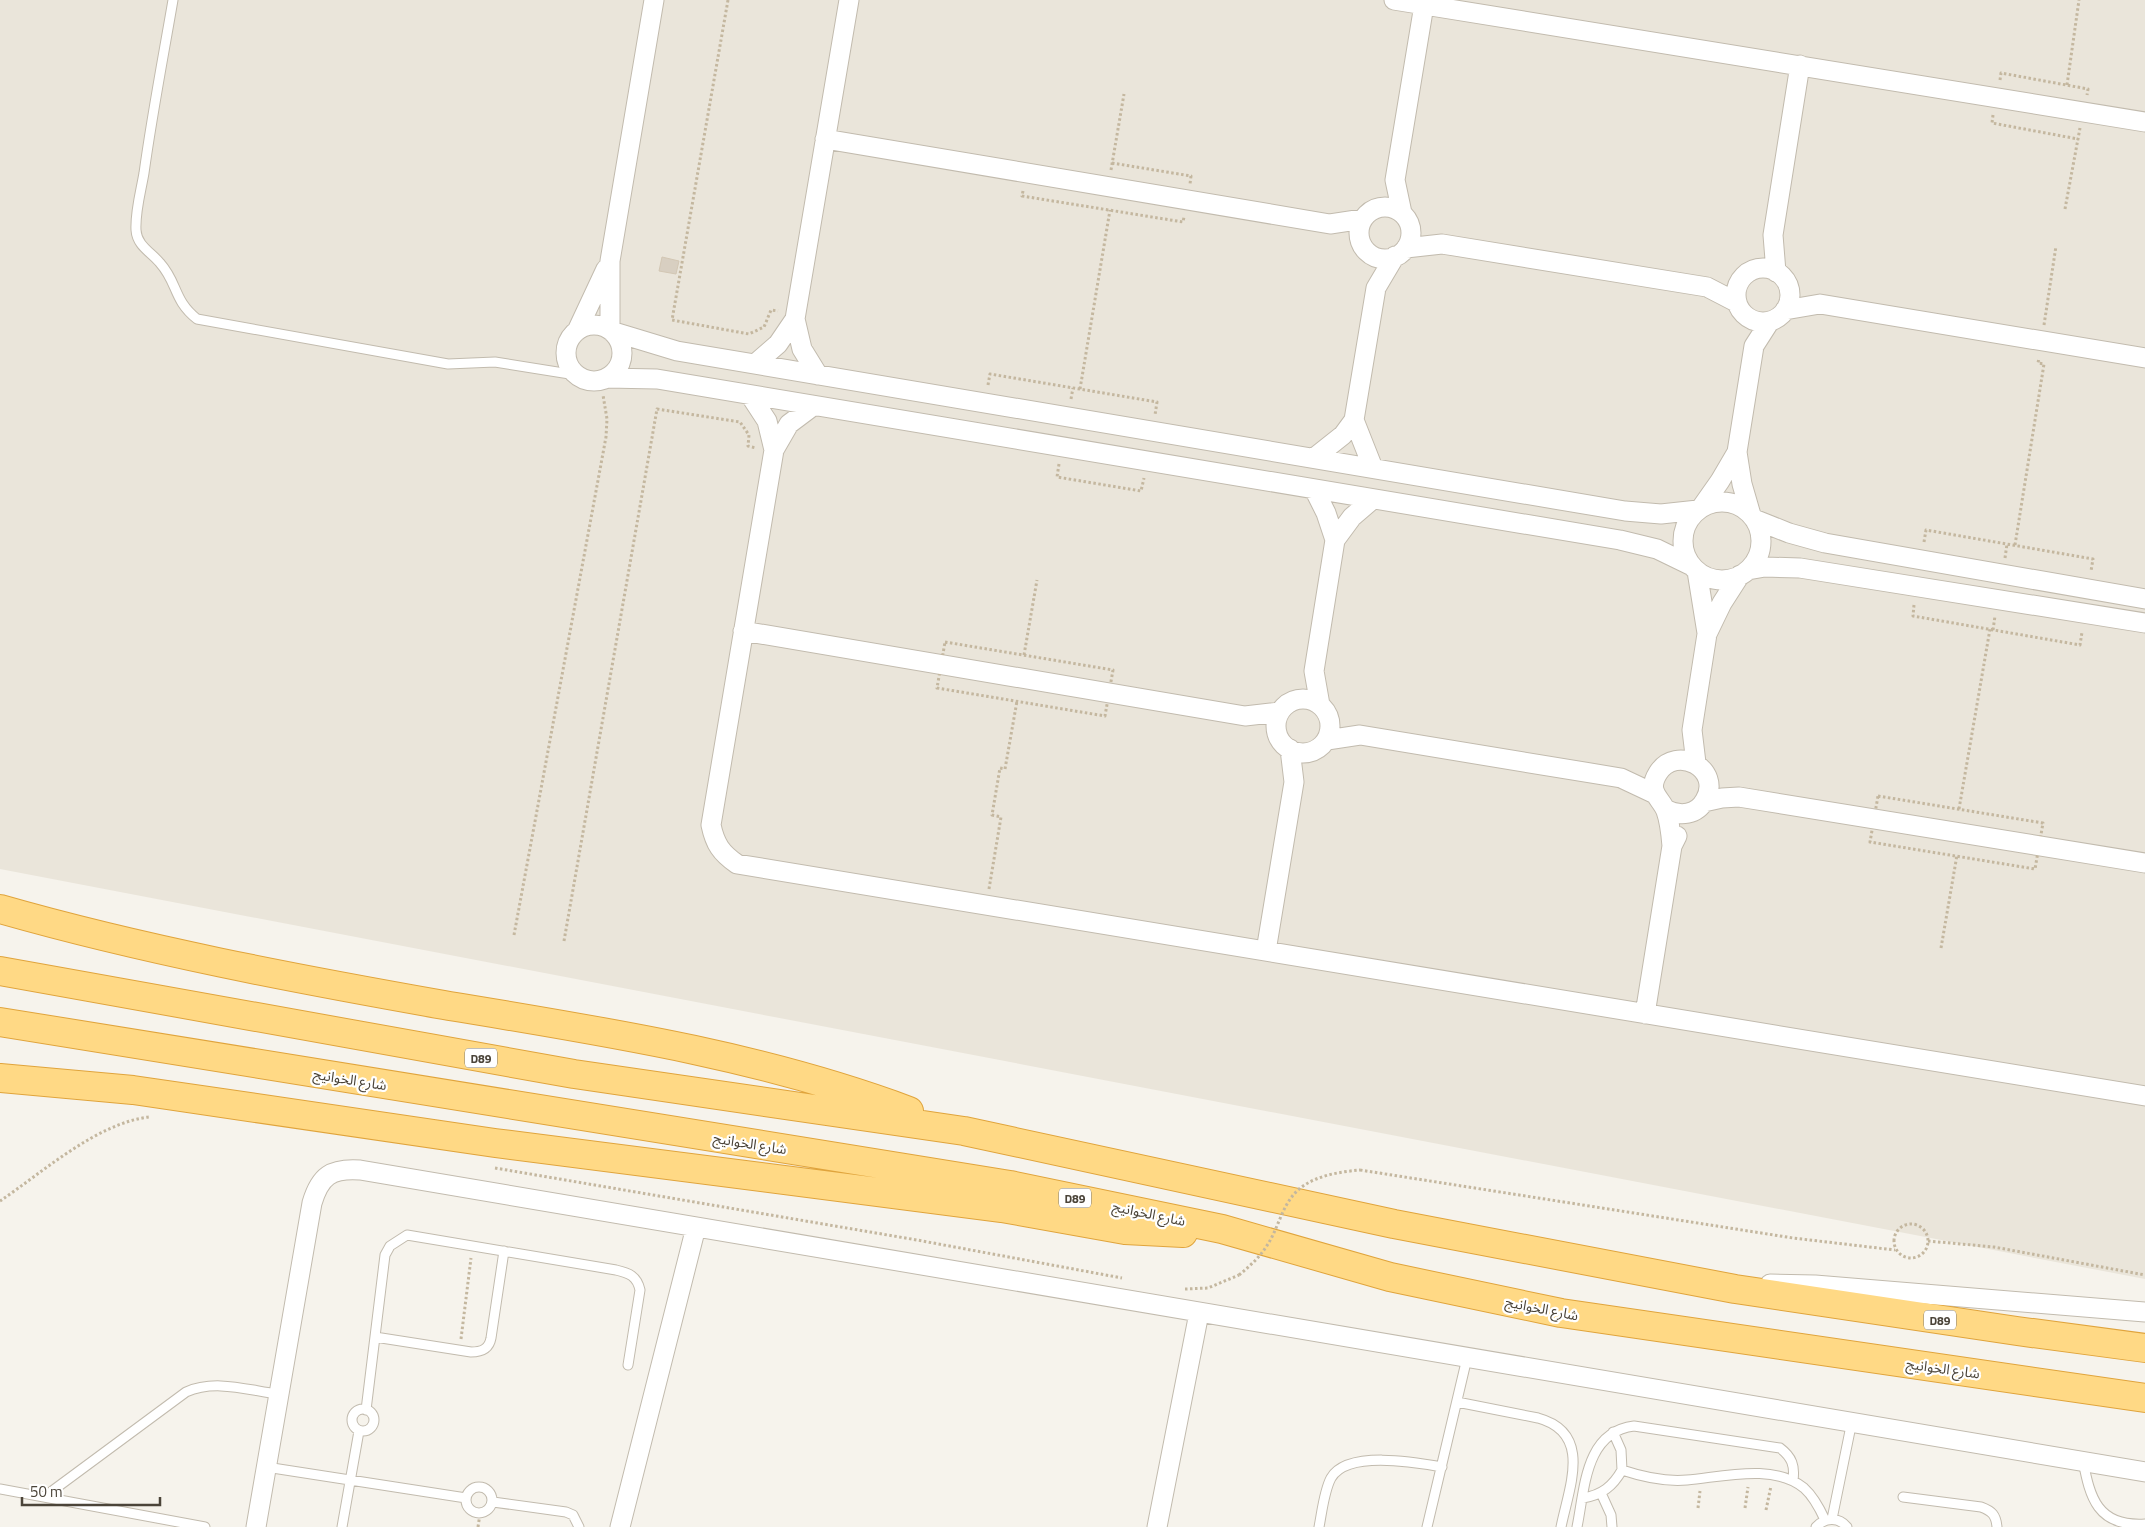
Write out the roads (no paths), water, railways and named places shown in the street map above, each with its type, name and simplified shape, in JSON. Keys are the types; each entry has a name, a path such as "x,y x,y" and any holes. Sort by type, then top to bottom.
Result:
{"highway":[{"path":"0,909 55,925 242,966 704,1051 770,1067 836,1087 964,1131"},
{"name":"D89","path":"0,971 574,1074 964,1131 1394,1224 1735,1289 2145,1348"},
{"name":"شارع الخوانيج","path":"0,1022 1010,1185 1222,1229 1390,1277 1561,1313 2145,1398"},
{"path":"0,1078 133,1090 495,1143 1002,1208 1125,1230 1159,1233 1222,1229"}],"street":[{"path":"602,380 616,371 621,356 618,340 610,331 610,261 654,0"},
{"path":"818,375 802,349 796,316 849,0"},
{"path":"1394,0 2145,122"},
{"path":"1376,288 1411,235 1395,180 1424,5"},
{"path":"1785,310 1790,298 1782,279 1773,235 1800,65"},
{"path":"826,139 1330,224 1380,258 1442,244 1707,287 1758,322 1770,321"},
{"path":"1314,458 1343,435 1354,420 1376,288 1359,230 1395,180"},
{"path":"1330,224 1391,207 1442,244"},
{"path":"1754,346 1736,289 1773,235"},
{"path":"578,331 610,261"},
{"path":"1707,287 1764,268 1820,304"},
{"path":"1739,797 1723,790 1708,779 1696,763 1692,730 1707,634 1722,603 1744,572 1755,562 1761,545 1761,536 1752,517 1742,484 1737,452 1754,346 1770,321 1785,310 1820,304 2145,358"},
{"path":"755,364 778,344 796,316"},
{"path":"2145,599 1807,539 1752,517 1736,505 1727,503 1718,502 1699,509 1643,514 677,351 594,326 578,331 570,338 566,348 566,358 576,375 586,380 623,377 657,379 1639,544 1666,553 1705,576 1723,580 1744,572 1774,567 1800,568 2145,623"},
{"path":"750,395 767,421 774,450"},
{"path":"813,406 789,424 774,450 743,631 711,825 714,841 724,855 737,864 2145,1096"},
{"path":"1354,420 1373,468"},
{"path":"1707,634 1694,569 1684,552 1683,537 1688,522 1720,481 1737,452"},
{"path":"1314,489 1326,513 1336,540"},
{"path":"1314,672 1277,722 1277,732 1284,745 1296,752 1310,752 1317,749 1327,740 1331,725 1314,672 1336,540 1352,517 1373,499"},
{"path":"743,631 1245,716 1277,732"},
{"path":"1245,716 1288,706 1308,699 1360,735"},
{"path":"1672,846 1654,783 1658,773 1673,761 1692,730"},
{"path":"1327,740 1360,735 1621,778 1658,773"},
{"path":"1266,952 1294,782 1290,749"},
{"path":"1294,782 1310,752"},
{"path":"1673,761 1684,760 1696,763"},
{"path":"1621,778 1660,801 1677,814 1722,798 1739,797 2145,863"},
{"path":"1645,1014 1672,846 1708,791 1708,779"},
{"path":"256,1527 312,1203 316,1188 328,1175 343,1169 360,1170 2145,1472"},
{"path":"620,1527 696,1227"},
{"path":"1735,1289 1786,1283 2145,1312"},
{"path":"1157,1527 1199,1313"}],"lane":[{"path":"174,0 147,149 136,230 143,247 160,262 168,274 179,299 187,310 198,319 448,364 495,362 576,375"},
{"path":"366,1410 384,1260 390,1246 408,1236 616,1270 632,1275 638,1281 640,1290 628,1365"},
{"path":"375,1337 478,1352 489,1345 504,1251"},
{"path":"1428,1527 1467,1358"},
{"path":"44,1497 186,1392 207,1385 218,1385 278,1394"},
{"path":"1457,1402 1538,1418 1550,1421 1561,1428 1569,1438 1573,1450 1574,1463 1560,1527"},
{"path":"366,1410 370,1412 374,1422 369,1430 359,1431 352,1424 351,1420 356,1411 366,1410"},
{"path":"1829,1519 1852,1422"},
{"path":"1577,1527 1593,1455 1598,1445 1613,1432 1634,1426 1771,1446 1788,1454 1794,1471 1793,1480"},
{"path":"342,1527 359,1431"},
{"path":"1583,1498 1601,1493 1617,1480 1622,1470 1621,1450 1613,1432"},
{"path":"1319,1527 1330,1478 1338,1469 1349,1464 1388,1460 1442,1467"},
{"path":"2083,1461 2092,1503 2099,1514 2110,1522 2122,1527 2145,1524"},
{"path":"266,1467 466,1498"},
{"path":"1622,1470 1650,1477 1686,1480 1729,1474 1750,1474 1793,1480 1811,1496 1829,1519"},
{"path":"484,1487 492,1496 493,1502 486,1512 480,1514 469,1509 466,1498 472,1488 484,1487"},
{"path":"0,1489 205,1527"},
{"path":"1601,1493 1611,1515 1612,1527"},
{"path":"1903,1498 1981,1507 1990,1510 1996,1518 1997,1527"},
{"path":"493,1502 566,1512 573,1515 579,1527"},
{"path":"1816,1527 1829,1519 1839,1520 1847,1527"}]}
